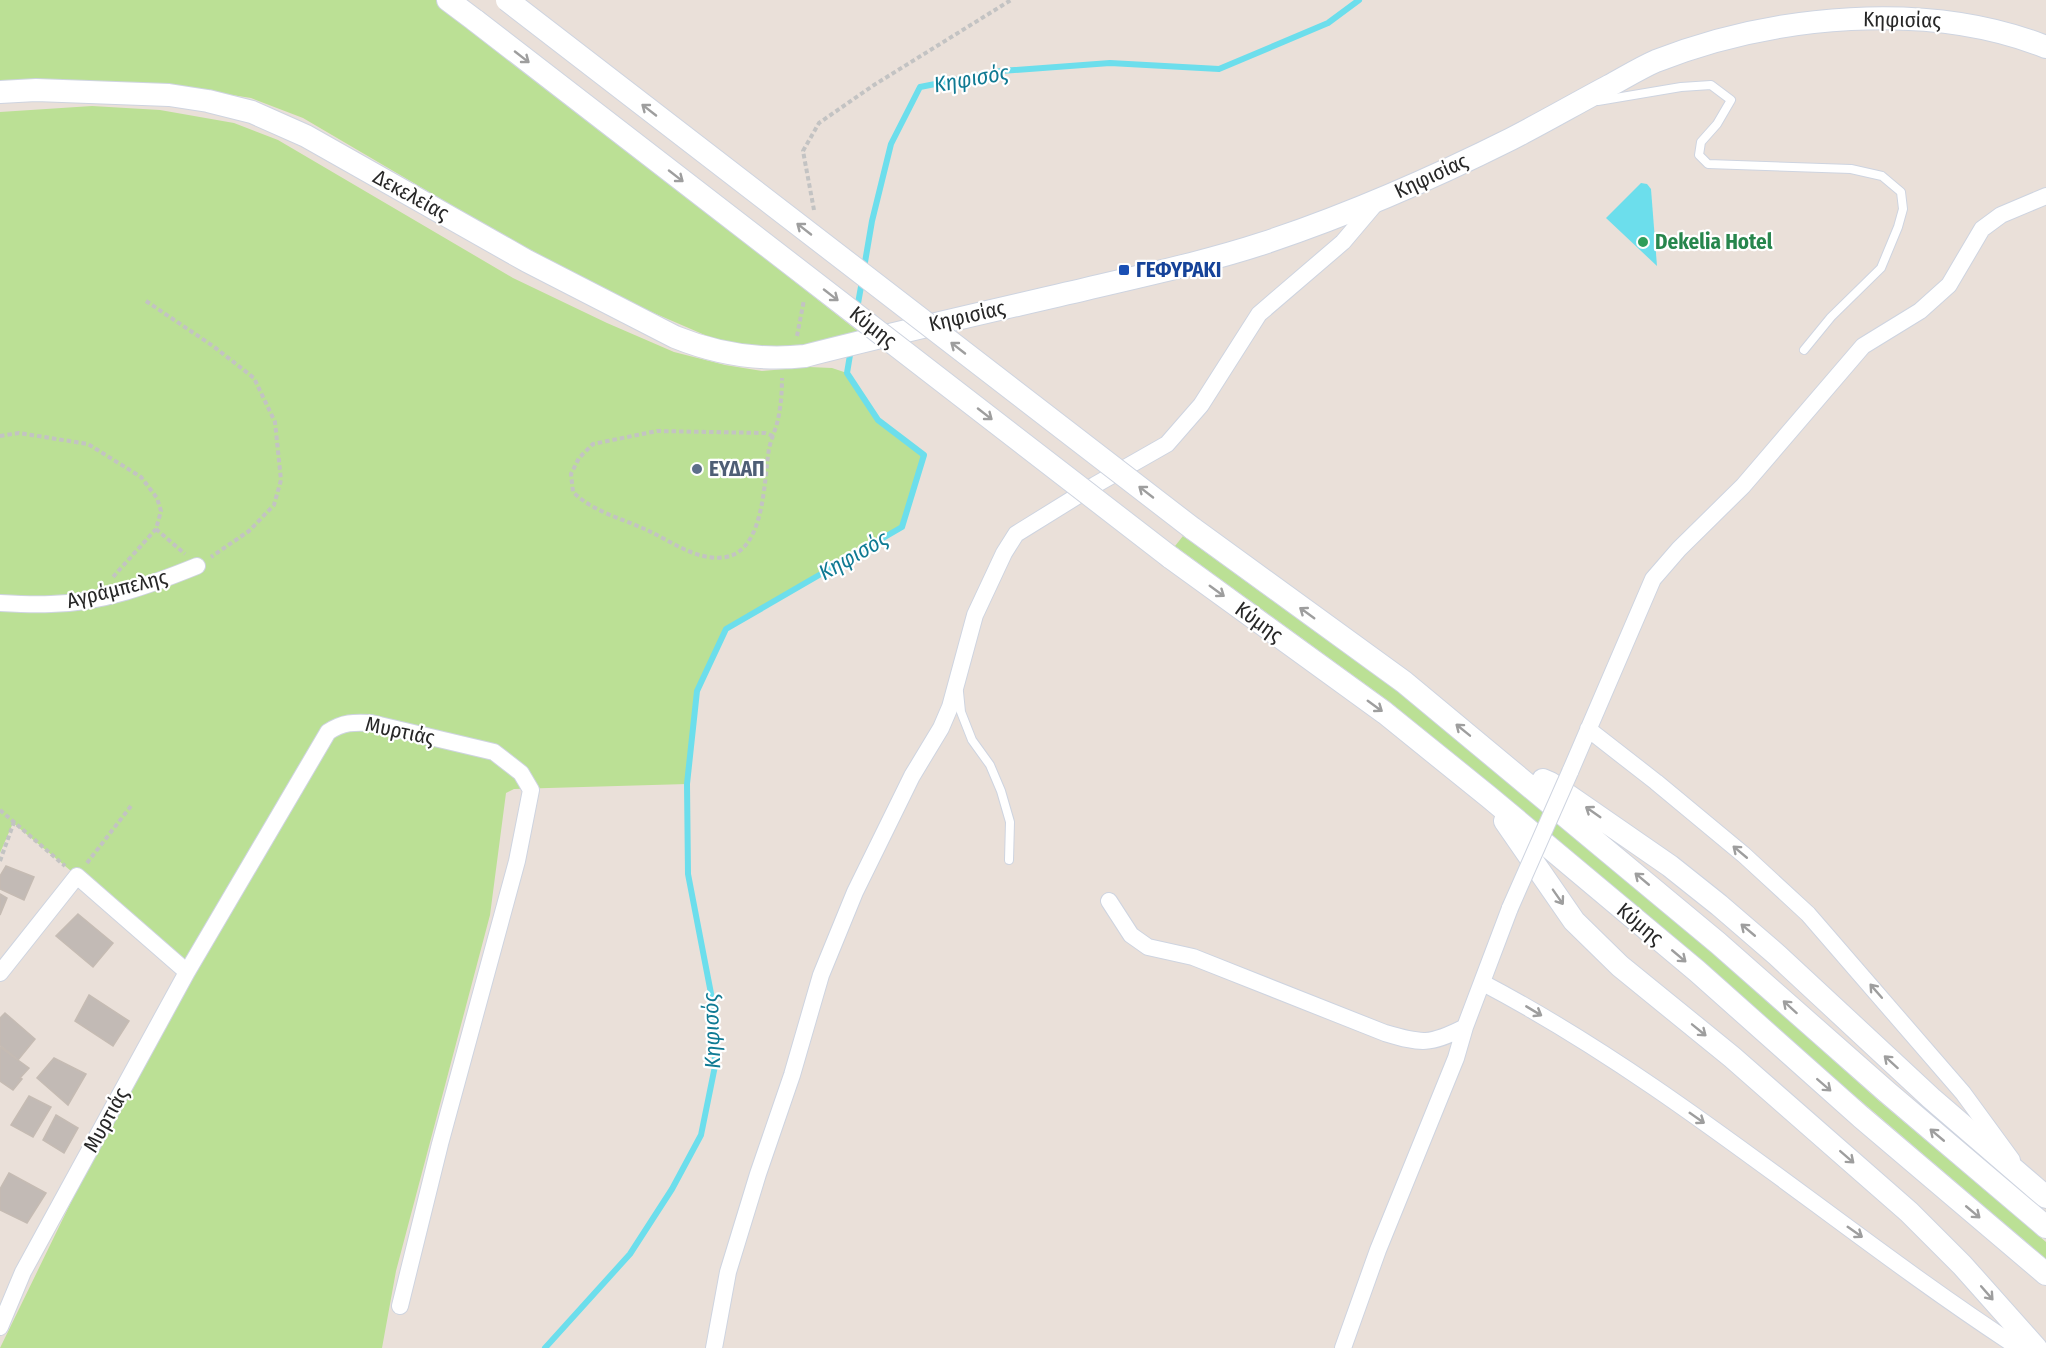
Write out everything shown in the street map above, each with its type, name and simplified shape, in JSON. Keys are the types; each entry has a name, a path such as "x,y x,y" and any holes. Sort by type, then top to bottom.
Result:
{"main road":[{"name":"Κύμης","path":"448,0 1170,557 1385,713 1697,971 1861,1117 2046,1274"},
{"name":"Κύμης","path":"507,0 1192,528 1404,682 1718,943 1887,1092 2046,1227"},
{"name":"Κηφισίας","path":"805,356 1229,254 1378,200 1511,138 1653,62 1691,49 1780,26 1830,20 1888,17 1944,20 1992,28 2046,47"},
{"name":"Δεκελείας","path":"0,92 36,90 169,96 208,100 252,112 306,136 527,261 675,337 727,354 781,359 805,356"},
{"path":"1508,767 1550,783 1670,866 1719,905 1777,955 1931,1098 2038,1191"},
{"path":"1489,797 1574,921 1620,966 1732,1057 1908,1212 1962,1265 2036,1348"}],"street":[{"path":"1343,1348 1378,1250 1456,1058 1465,1027 1510,908 1653,579 1679,549 1743,486 1863,346 1920,310 1949,285 1982,229 2001,215 2046,196"},
{"path":"714,1348 728,1272 758,1174 792,1076 821,975 860,882 912,776 941,728 950,707 975,615 996,568 1016,534 1167,444 1201,405 1259,314 1343,242 1378,200"},
{"name":"Αγράμπελης","path":"0,603 52,604 103,597 150,586 197,566"},
{"name":"Μυρτιάς","path":"0,1327 22,1272 187,972 328,732 351,722 371,723 494,752 526,779 531,790 517,861 440,1144 400,1306"},
{"path":"1588,729 1735,848 1808,914 1963,1093 2038,1191"},
{"path":"0,973 77,876 187,972"},
{"path":"1109,902 1131,935 1148,946 1193,957 1385,1033 1417,1042 1429,1042 1465,1027"},
{"path":"1483,983 1530,1008 1698,1118 1918,1279 2019,1348"}],"lane":[{"path":"1574,105 1681,87 1711,85 1731,100 1717,124 1701,142 1699,156 1708,164 1851,169 1882,176 1901,192 1903,209 1881,268 1831,316 1804,350"},
{"path":"958,680 962,712 972,740 990,765 1010,822 1009,860"}],"path":[{"path":"814,211 804,151 819,123 874,85 1011,0"},
{"path":"773,436 765,433 657,431 593,444 579,458 571,474 573,492 584,503 690,551 712,558 728,557 744,547 756,526 764,492 769,449 773,436 778,417 782,382 781,359 794,342 804,299"},
{"path":"146,302 213,346 254,378 275,422 281,480 274,505 249,531 197,566 156,529"},
{"path":"0,436 19,433 88,444 141,477 158,498 161,511 156,529 109,582 103,597"},
{"path":"0,810 77,876 131,806"},
{"path":"0,861 14,822"}],"green space":[{"path":"0,0 436,0 869,340 804,350 728,345 626,301 526,249 303,118 251,98 168,85 0,82"},
{"path":"92,106 160,110 234,123 278,140 513,278 674,352 725,365 762,371 809,367 832,368 847,373 878,420 924,455 902,527 726,629 697,691 687,784 514,789 506,793 490,915 396,1271 382,1348 0,1348 186,966 13,823 0,853 0,112"},
{"path":"1183,536 1397,691 1505,779 1715,955 1879,1101 2046,1242 2046,1259 1496,789 1390,702 1175,546"}],"water":[{"name":"Dekelia Hotel","path":"1641,183 1647,184 1651,189 1657,266 1606,218"}],"building":[{"path":"6,866 34,877 24,900 0,889 0,876"},
{"path":"0,894 7,898 0,915"},
{"path":"78,914 113,943 93,967 56,936"},
{"path":"89,995 129,1021 113,1046 75,1021"},
{"path":"5,1013 35,1039 18,1060 0,1045 0,1018"},
{"path":"0,1047 29,1068 13,1090 0,1081"},
{"path":"54,1058 86,1074 68,1105 37,1078"},
{"path":"29,1096 51,1107 33,1137 11,1125"},
{"path":"56,1115 78,1128 64,1153 43,1140"},
{"path":"9,1173 46,1193 27,1223 0,1210 0,1189"}],"waterway":[{"name":"Κηφισός","path":"864,268 872,221 891,144 920,87 1001,71 1110,63 1219,69 1328,23 1359,0"},
{"name":"Κηφισός","path":"857,309 862,281"},
{"name":"Κηφισός","path":"545,1348 630,1254 672,1189 701,1135 715,1066 714,1009 688,874 687,784 697,691 726,629 902,527 924,455 878,420 847,373 851,349"}],"place":[{"name":"Dekelia Hotel","path":"1643,242"},
{"name":"ΓΕΦΥΡΑΚΙ","path":"1124,270"},
{"name":"ΕΥΔΑΠ","path":"697,469"}]}
